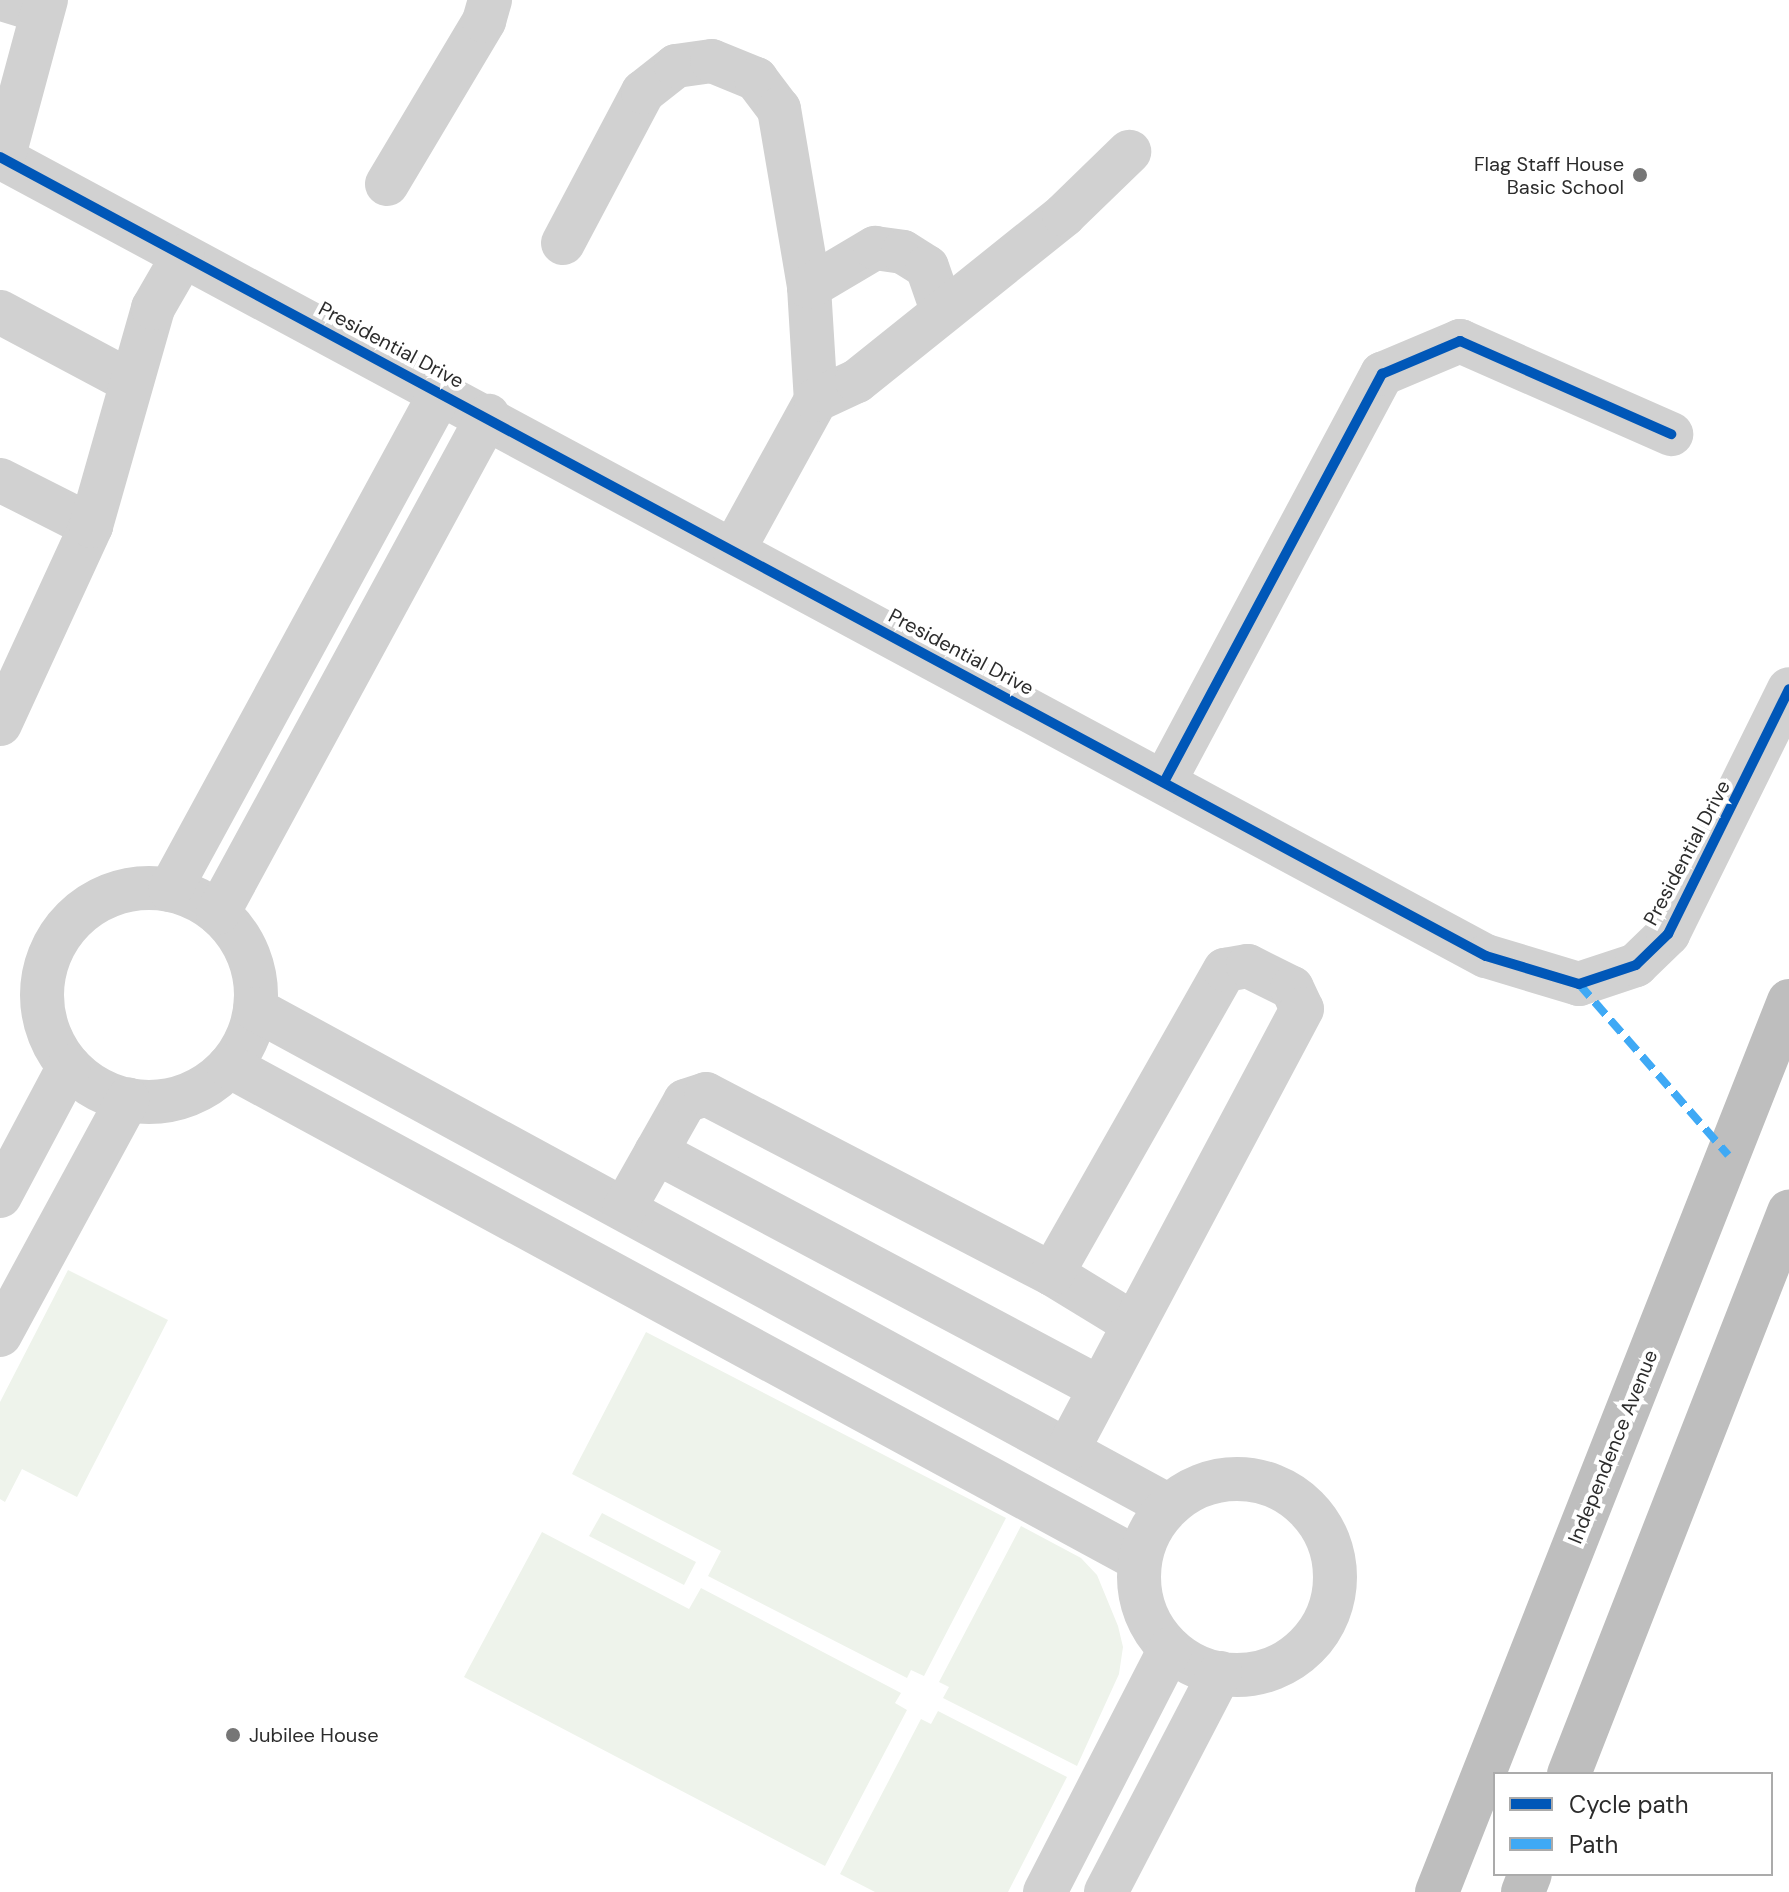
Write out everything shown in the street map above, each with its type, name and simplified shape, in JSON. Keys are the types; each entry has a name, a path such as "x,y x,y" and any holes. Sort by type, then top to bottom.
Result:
{"highway":[{"name":"Independence Avenue","path":"1437,1892 1789,1001"},
{"path":"1570,1772 1789,1212"}],"street":[{"path":"387,184 484,21 490,0"},
{"path":"2,158 31,4"},
{"path":"563,243 643,92 676,66 712,61 756,79 779,109 809,287 816,400 734,549"},
{"path":"816,400 857,381 1064,215 1129,152"},
{"name":"Presidential Drive","path":"2,158 488,416 1486,956 1579,984 1636,965 1668,934 1789,689"},
{"path":"809,287 875,248 903,252 927,267 942,310"},
{"path":"0,724 91,526 153,308 183,256"},
{"path":"0,312 131,382"},
{"path":"1164,782 1382,374 1460,341 1671,434"},
{"path":"170,890 441,392"},
{"path":"218,913 488,416"},
{"path":"0,480 91,526"},
{"path":"146,888 170,890 218,913 250,956 255,1009 251,1030 229,1066 193,1092 172,1099 128,1099 96,1087 69,1066 45,1024 41,1000 50,953 62,931 78,914 110,895 146,888"},
{"path":"1052,1274 1225,970 1248,966 1270,974 1292,988 1302,1009 1068,1450"},
{"path":"255,1009 1169,1506"},
{"path":"0,1196 69,1066"},
{"path":"229,1066 1140,1560"},
{"path":"624,1209 685,1101 706,1094 1052,1274 1134,1324"},
{"path":"0,1335 128,1099"},
{"path":"656,1152 1100,1388"},
{"path":"1243,1478 1263,1482 1290,1494 1313,1513 1332,1549 1336,1568 1331,1608 1311,1643 1259,1673 1220,1673 1170,1649 1143,1608 1140,1560 1145,1540 1169,1506 1203,1484 1243,1478"},
{"path":"1045,1892 1170,1649"},
{"path":"1106,1892 1220,1673"}],"shaded area":[{"path":"68,1270 168,1320 77,1497 22,1469 5,1502 0,1499 0,1402"},
{"path":"646,1332 1006,1518 924,1676 911,1670 907,1678 708,1576 721,1551 572,1474"},
{"path":"602,1513 696,1562 684,1585 589,1536"},
{"path":"1021,1526 1081,1558 1097,1575 1118,1626 1123,1647 1119,1674 1077,1766 943,1698 949,1687 939,1682"},
{"path":"542,1532 689,1609 701,1588 901,1693 895,1703 907,1710 825,1866 464,1677"},
{"path":"938,1711 1067,1777 1008,1892 875,1892 840,1874 921,1719 931,1724"}],"marked path":[{"path":"1579,984 1728,1155"}],"cycle path":[{"path":"0,157 1486,956 1579,984 1636,965 1668,934 1789,689"},
{"path":"1164,782 1382,374 1460,341 1671,434"}],"place":[{"name":"Flag Staff House Basic School","path":"1640,175"},
{"name":"Jubilee House","path":"233,1735"}]}
